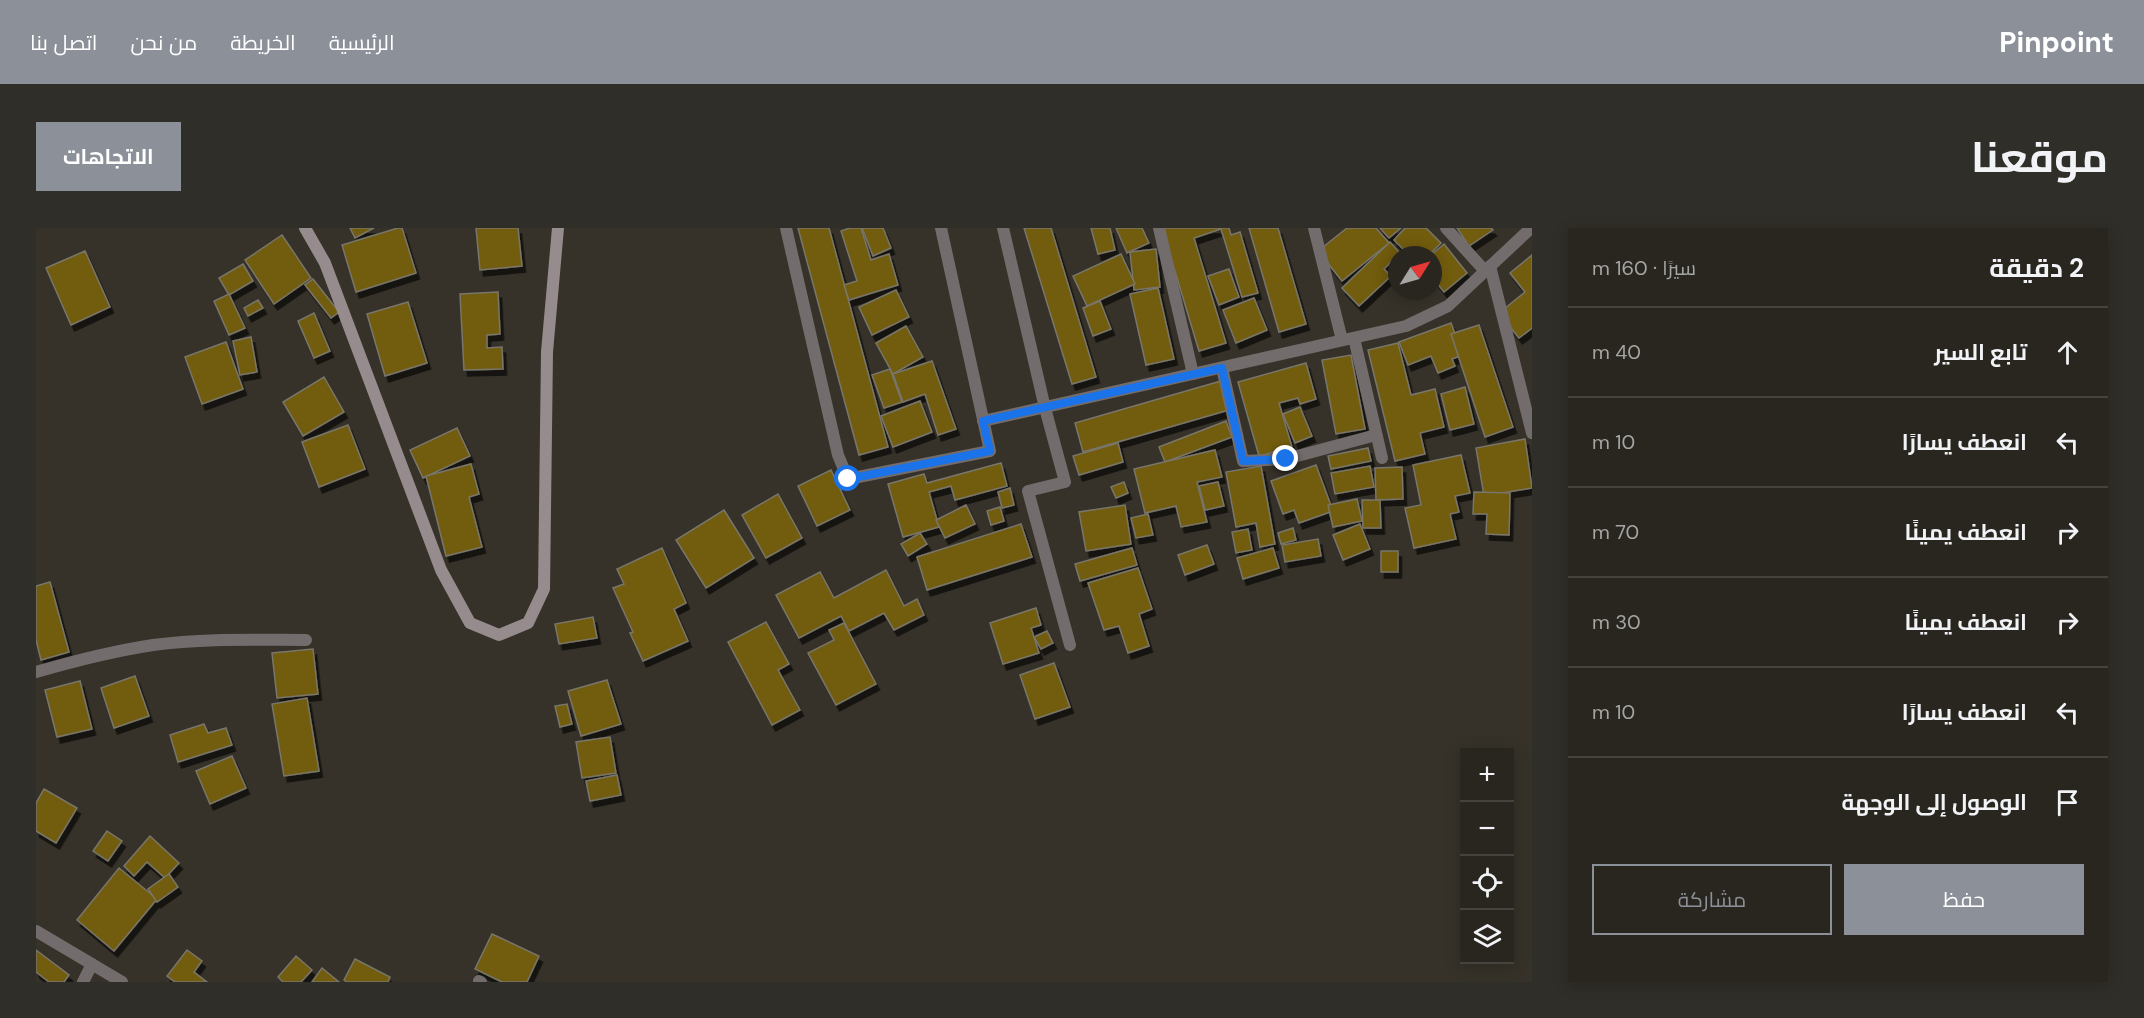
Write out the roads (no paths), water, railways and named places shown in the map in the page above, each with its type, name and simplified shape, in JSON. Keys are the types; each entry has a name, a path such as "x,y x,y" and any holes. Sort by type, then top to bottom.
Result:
{"main road":[{"path":"305,228 325,263 441,570 470,623 499,635 528,623 544,589 548,352 558,228"}],"street":[{"path":"786,228 838,455 848,479 990,451 941,228"},
{"path":"1003,228 1045,408 1065,482 1028,491 1070,645"},
{"path":"1159,228 1193,374"},
{"path":"1314,228 1382,458"},
{"path":"1446,228 1488,268 1532,433"},
{"path":"983,421 1407,326 1448,306 1531,228"},
{"path":"1222,368 1243,461 1286,459 1376,435"},
{"path":"36,672 73,661 155,645 243,640 306,640"},
{"path":"36,932 122,982"},
{"path":"83,982 92,964"}]}
